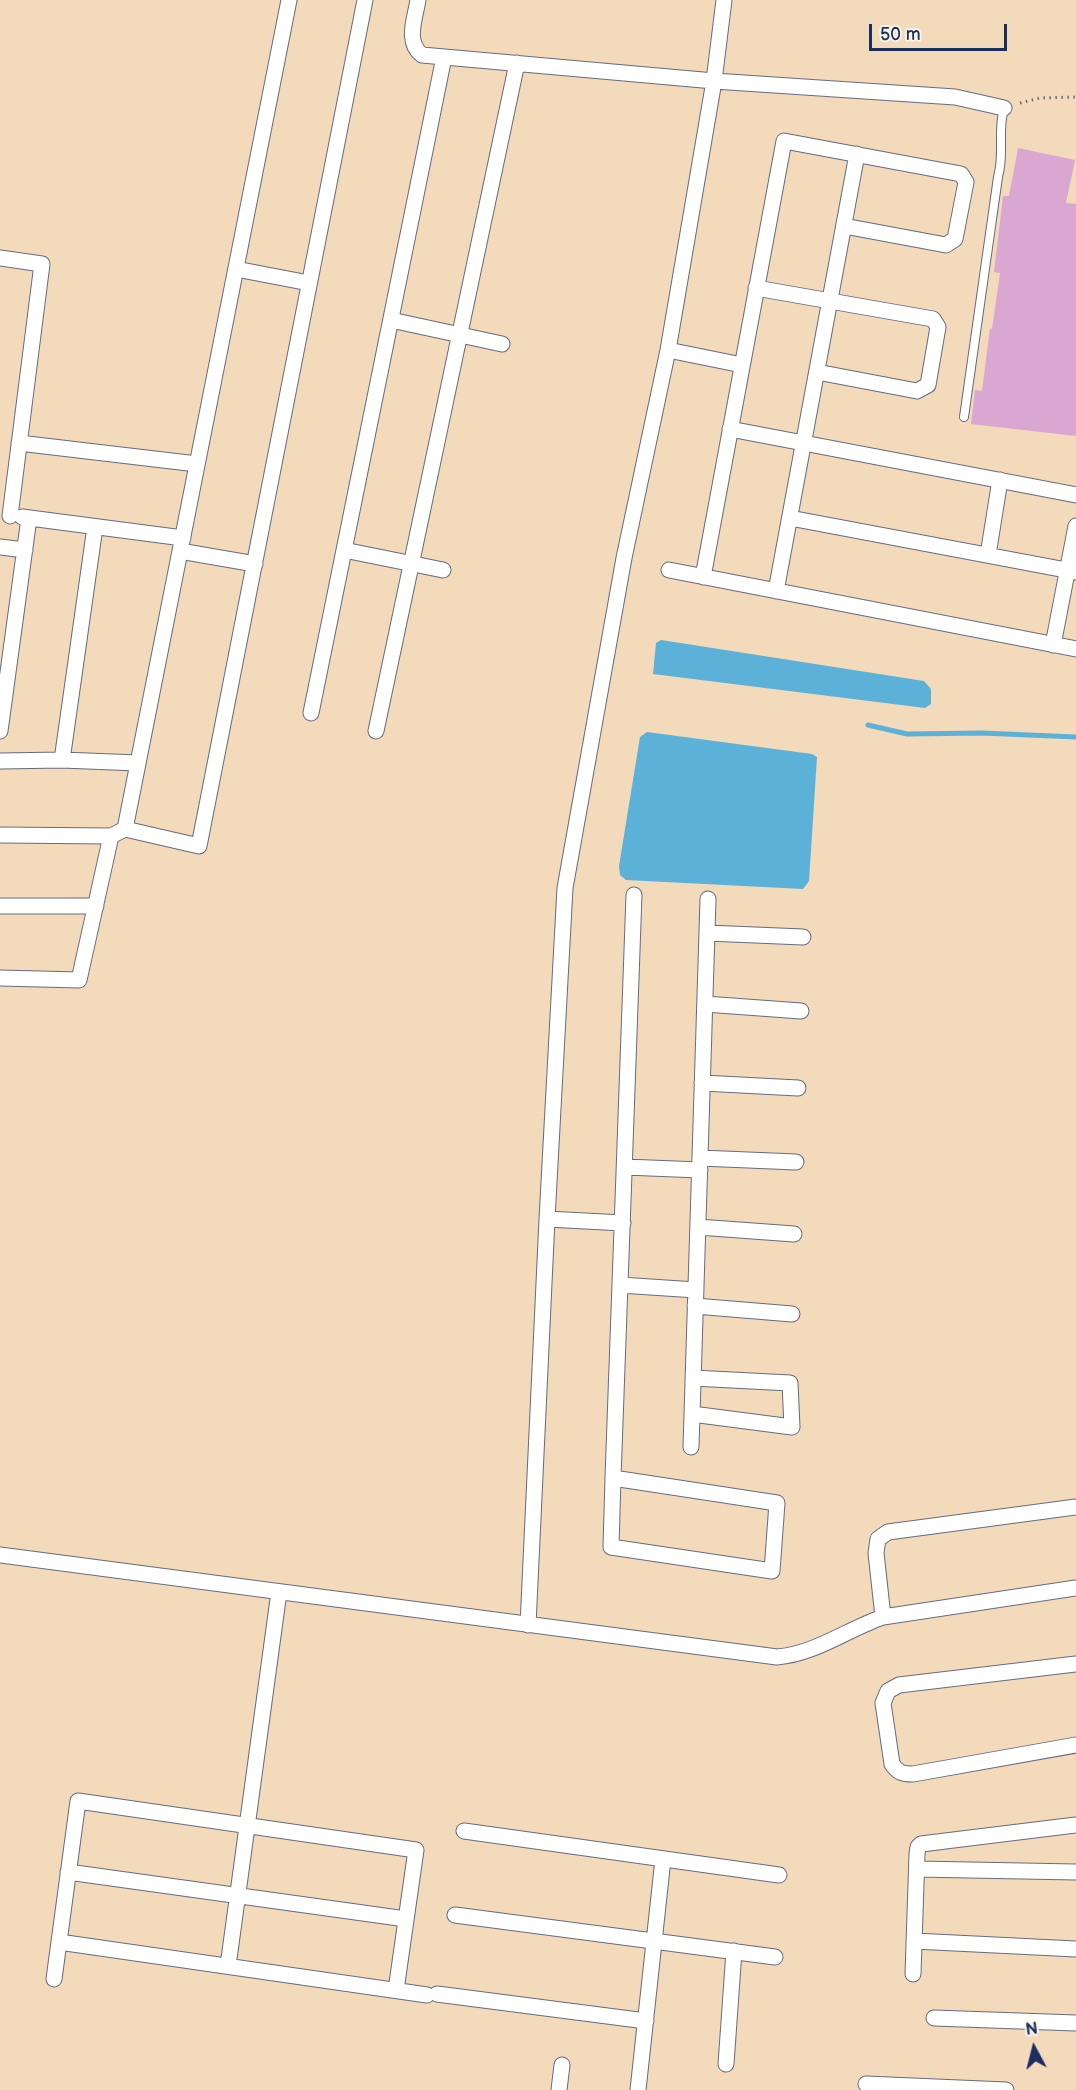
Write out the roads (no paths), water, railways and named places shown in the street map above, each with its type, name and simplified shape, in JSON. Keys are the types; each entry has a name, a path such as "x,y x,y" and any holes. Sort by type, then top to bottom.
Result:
{"street":[{"path":"0,978 79,980 96,906 138,763 289,0"},
{"path":"0,835 118,832 199,846 365,0"},
{"path":"418,0 411,40 412,45 422,55 714,81 955,97 1004,108"},
{"path":"528,1625 565,888 624,558 668,350 714,81 723,0"},
{"path":"311,713 444,57"},
{"path":"376,731 517,63"},
{"path":"703,577 784,141 961,174 966,182 955,239 946,245 844,226"},
{"path":"776,591 857,154"},
{"path":"0,258 42,264 19,443 5,515 95,527 181,544 255,564"},
{"path":"236,269 309,283"},
{"path":"756,288 933,319 938,327 928,385 917,391 817,372"},
{"path":"391,320 502,344"},
{"path":"668,350 742,365"},
{"path":"730,429 1076,495"},
{"path":"19,443 197,464"},
{"path":"988,555 1000,480"},
{"path":"0,731 8,621 25,550 29,518"},
{"path":"790,518 1072,571"},
{"path":"1053,645 1072,571 1076,526"},
{"path":"62,760 95,527"},
{"path":"0,547 25,550"},
{"path":"344,550 443,570"},
{"path":"669,570 1076,649"},
{"path":"0,761 62,760 138,763"},
{"path":"614,1478 777,1503 772,1571 611,1547 634,896"},
{"path":"691,1447 708,899"},
{"path":"0,906 96,906"},
{"path":"707,933 803,937"},
{"path":"705,1005 801,1011"},
{"path":"702,1083 798,1088"},
{"path":"625,1167 796,1162"},
{"path":"547,1219 622,1223"},
{"path":"698,1227 794,1234"},
{"path":"620,1285 696,1290"},
{"path":"695,1306 792,1314"},
{"path":"692,1414 792,1427 790,1383 693,1378"},
{"path":"883,1617 876,1553 878,1539 888,1532 1076,1507"},
{"path":"0,1555 777,1657 792,1656 808,1650 861,1624 883,1617 1076,1588"},
{"path":"228,1966 279,1592"},
{"path":"1076,1664 899,1685 888,1691 883,1703 892,1764 903,1774 1076,1745"},
{"path":"54,1979 78,1801 416,1850 396,1990"},
{"path":"913,1974 916,1869 918,1847 921,1844 1076,1825"},
{"path":"464,1831 779,1875"},
{"path":"638,2090 663,1859"},
{"path":"916,1869 1076,1872"},
{"path":"68,1872 406,1919"},
{"path":"455,1914 775,1957"},
{"path":"914,1941 1076,1949"},
{"path":"59,1942 396,1990 646,2021"},
{"path":"726,2064 735,1951"},
{"path":"934,2018 1076,2023"},
{"path":"559,2090 562,2065"},
{"path":"866,2084 1006,2090"}],"lane":[{"path":"964,417 1002,162 999,122 1004,108"}],"water":[{"path":"661,640 924,681 931,689 931,704 925,708 653,674 656,643"},
{"path":"647,732 812,754 817,757 809,881 803,889 626,880 620,875 619,866 640,737"}],"waterway":[{"path":"868,725 907,734 982,733 1076,737"}]}
